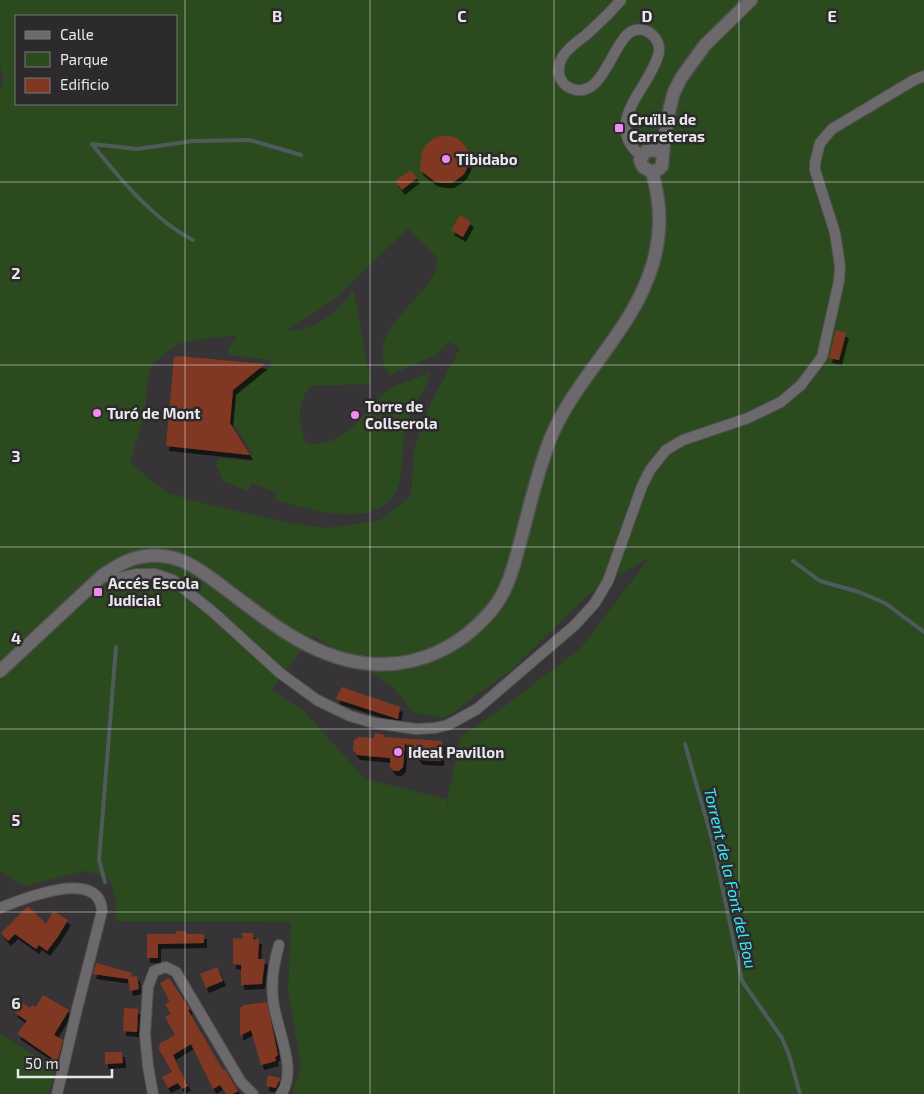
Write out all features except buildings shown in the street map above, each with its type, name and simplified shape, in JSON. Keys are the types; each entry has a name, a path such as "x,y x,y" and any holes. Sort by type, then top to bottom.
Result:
{"street":[{"path":"0,671 103,575 122,562 143,556 163,556 182,560 205,574 292,636 329,655 358,663 383,665 415,661 446,649 466,636 493,609 506,588 514,567 538,475 552,435 564,412 629,317 644,291 656,251 659,229 659,197 652,172 643,167 641,156 629,144 625,128 633,104 659,55 658,42 652,34 642,30 633,31 628,34 621,42 600,78 592,87 587,89 571,89 563,82 559,73 560,62 568,50 621,0"},
{"path":"652,172 662,166 662,154 670,107 674,92 681,78 705,46 751,0"},
{"path":"103,575 114,579 138,574 155,574 173,580 213,612 280,673 317,700 350,716 388,726 425,729 448,725 477,709 575,625 600,595 608,581 642,486 660,456 674,444 748,418 781,402 801,385 818,363 824,350 839,281 840,266 835,233 815,170 817,150 824,136 832,129 914,80 924,76"},
{"path":"641,156 649,149 656,150 662,154"},
{"path":"0,908 39,894 76,888 93,892 102,906 57,1094"},
{"path":"279,945 272,989 274,1007 288,1069 287,1083 281,1094"},
{"path":"152,1094 145,1043 148,987 154,972 166,967 176,972 241,1082 253,1094"}],"green space":[{"path":"0,0 924,0 924,1094 292,1094 301,1066 288,991 291,922 115,921 115,898 107,876 83,871 25,886 0,871 0,90 4,79 0,67","holes":["408,228 437,257 435,269 433,276 395,322 387,335 383,348 383,362 390,375 436,355 449,342 460,348 428,409 414,449 411,496 379,521 325,528 290,523 202,503 168,493 130,462 144,417 148,376 153,363 180,343 237,336 228,350 229,355 270,360 271,358 271,367 259,372 236,391 233,423 252,453 251,461 219,458 216,465 223,481 248,491 251,483 276,492 274,500 323,512 359,514 375,510 388,502 397,489 399,482 407,424 430,372 387,391 343,435 320,443 306,443 301,429 300,414 303,400 310,386 371,384 354,292 352,291 339,307 324,320 306,328 286,331 334,300","649,558 581,648 509,703 461,736 446,813 446,799 365,779 303,710 272,690 312,635 391,685 414,713 445,718 511,670 591,592"]},
{"path":"0,1034 56,1068 49,1094 0,1094"}],"waterway":[{"path":"92,144 137,149 193,141 250,140 301,155"},
{"path":"92,144 138,198 165,222 193,240"},
{"path":"793,561 820,581 859,592 885,603 924,632"},
{"path":"105,882 99,860 116,647"},
{"name":"Torrent de la Font del Bou","path":"685,744 713,843 742,981 782,1038 800,1094"}],"place":[{"name":"Cruïlla de Carreteras","path":"619,128"},
{"name":"Tibidabo","path":"446,159"},
{"name":"Turó de Mont","path":"97,413"},
{"name":"Torre de Collserola","path":"355,415"},
{"name":"Accés Escola Judicial","path":"98,592"},
{"name":"Ideal Pavillon","path":"398,752"}]}
